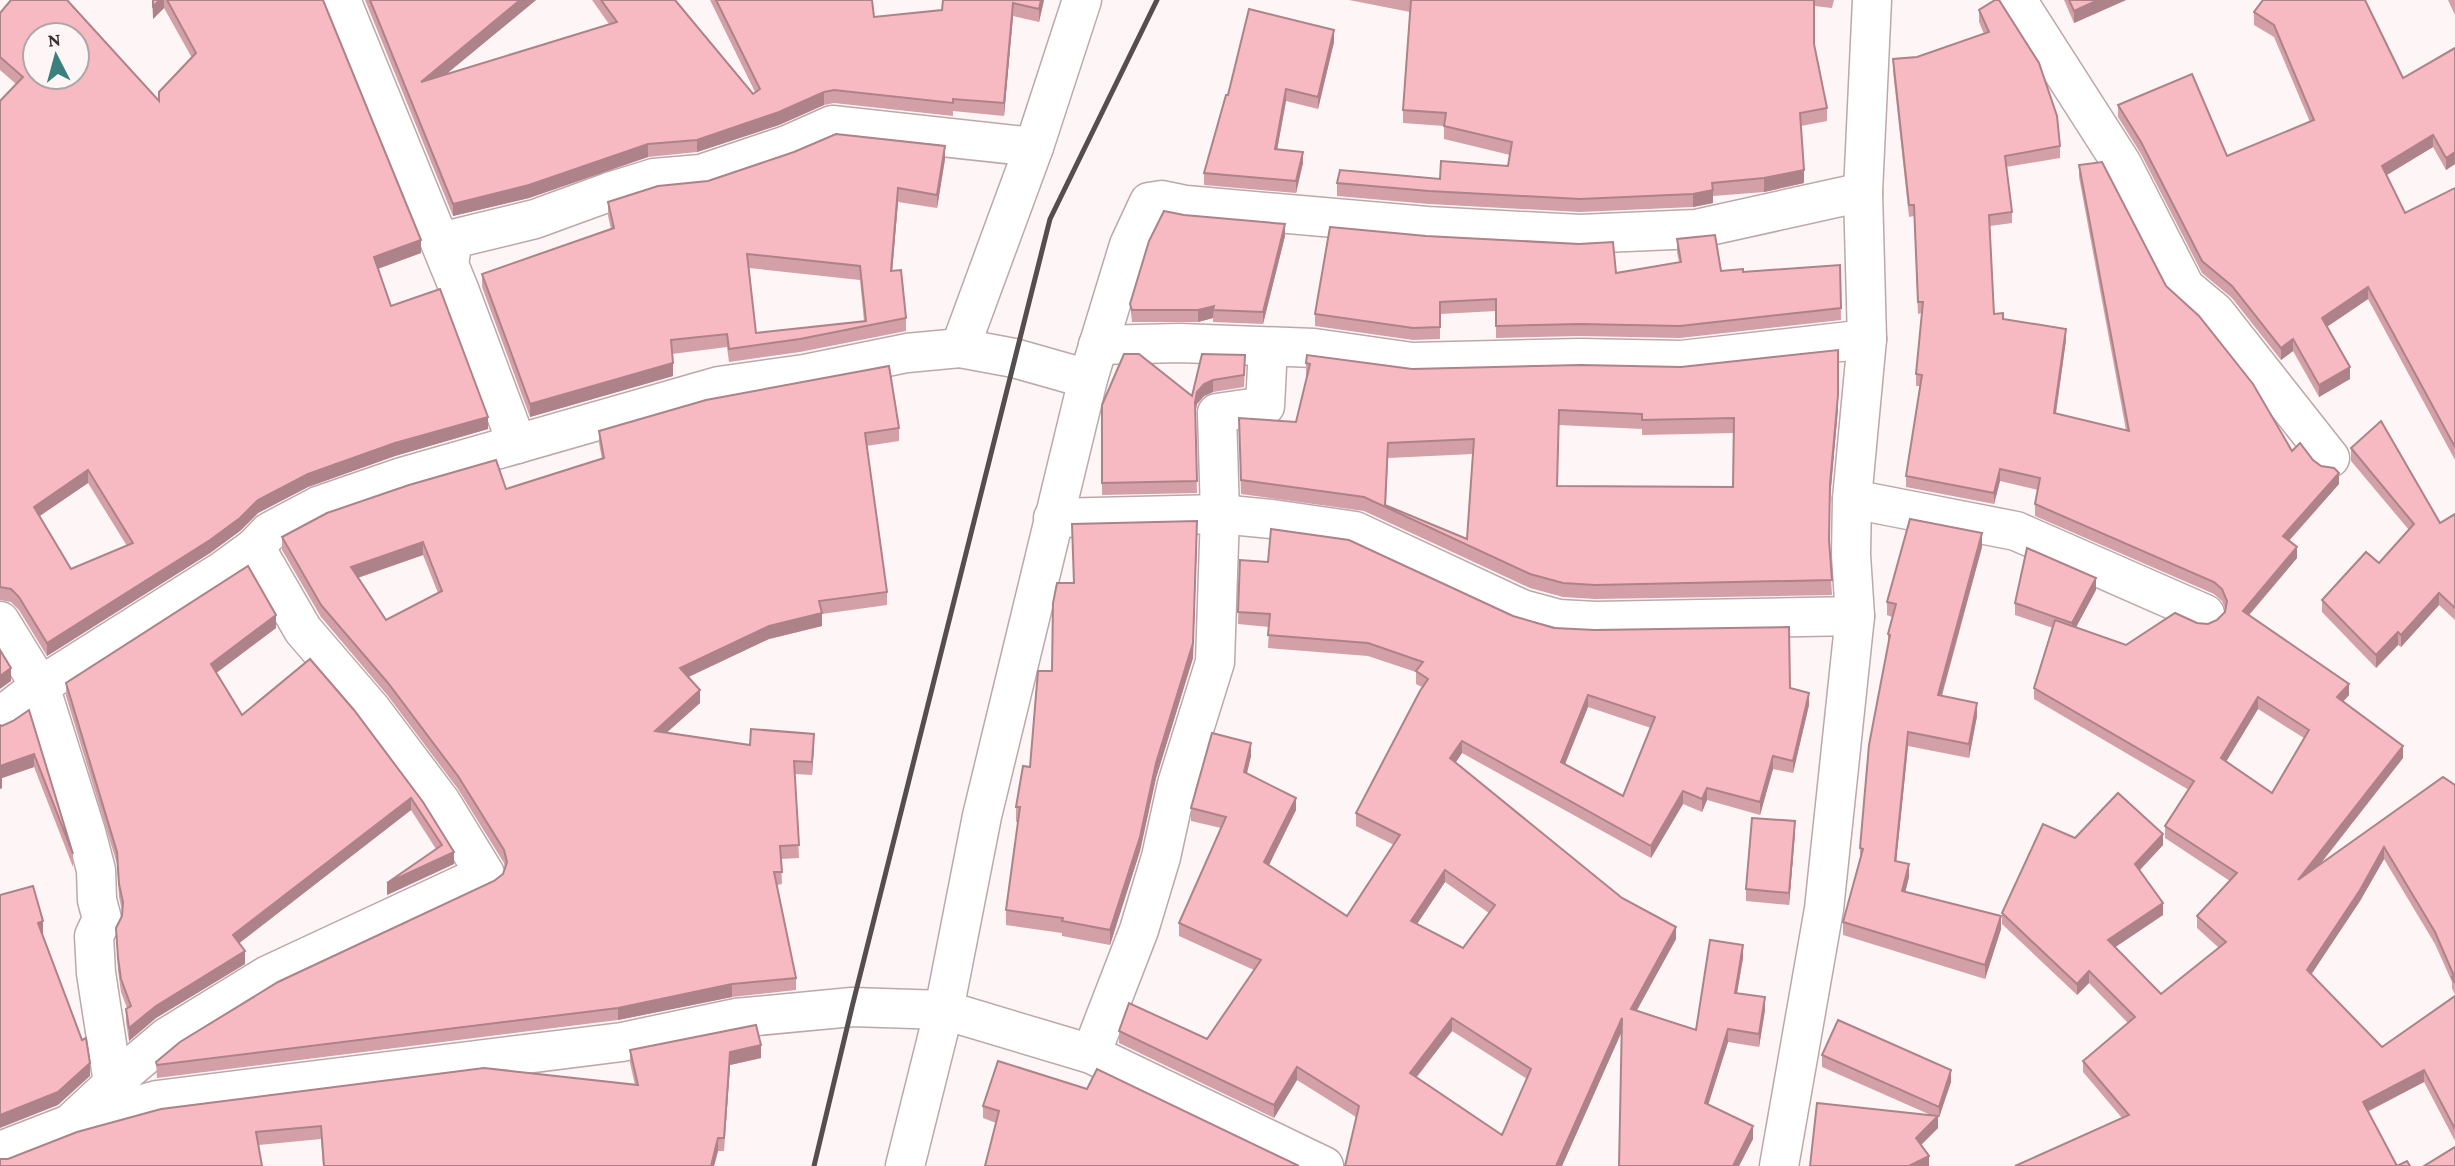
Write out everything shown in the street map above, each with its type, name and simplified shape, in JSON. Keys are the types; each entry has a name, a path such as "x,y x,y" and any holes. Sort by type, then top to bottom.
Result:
{"street":[{"path":"341,0 449,264 517,444"},
{"path":"960,348 1034,147 1082,0"},
{"path":"1779,1166 1824,909 1855,616 1850,555 1852,499 1867,340 1863,192 1872,0"},
{"path":"2017,0 2122,164 2185,287 2216,312 2330,458"},
{"path":"449,264 453,239 535,219 654,178 701,174 787,145 832,125 1034,147"},
{"path":"905,1166 944,1010 982,816 1053,518 1093,362 1129,245 1149,202 1162,200 1185,205 1427,226 1580,234 1696,229 1863,192"},
{"path":"0,717 40,686 222,571 255,547 269,532 318,506 402,477 719,386 804,374 907,353 960,348 1014,358 1093,362 1180,343 1314,348 1412,362 1581,358 1681,360 1867,340"},
{"path":"1091,1054 1139,929 1161,857 1177,784 1215,662 1220,514 1217,412 1265,406 1268,347"},
{"path":"1852,499 2015,531 2205,614"},
{"path":"1053,518 1220,514 1354,531 1522,609 1559,619 1595,621 1855,616"},
{"path":"70,1124 167,1037 268,975 485,874 441,802 371,709 303,630 255,547"},
{"path":"0,621 40,686 96,870 97,900 102,919 94,936 96,973 113,1083"},
{"path":"0,1151 70,1124 157,1100 622,1042 736,1018 852,1007 944,1010 1091,1054 1324,1166"}],"building":[{"path":"11,0 67,0 86,21 21,21 21,75 0,57 0,13"},
{"path":"167,0 323,0 421,240 374,257 391,306 440,289 488,417 395,443 308,474 258,500 240,518 210,540 47,643 19,597 11,589 0,587 0,101 21,79 21,91 91,91 91,26 159,101 159,92 196,53","holes":["88,470 133,543 71,569 34,507"]},
{"path":"370,0 520,0 421,82 617,22 601,0 675,0 753,94 760,89 716,0 872,0 874,17 942,10 943,0 1041,0 1039,9 1013,3 1004,103 953,99 953,103 834,90 697,140 648,144 529,185 453,204"},
{"path":"1411,0 1814,0 1814,44 1827,108 1800,113 1804,170 1764,178 1712,183 1713,190 1693,194 1580,199 1337,183 1340,170 1440,179 1441,161 1508,166 1512,142 1444,126 1446,113 1403,110"},
{"path":"1999,0 2039,63 2057,116 2060,146 2005,156 2012,212 1989,215 1994,314 2003,313 2003,319 2066,329 2054,413 2129,431 2079,165 2102,162 2166,286 2199,316 2253,384 2292,451 2300,443 2313,460 2321,466 2334,468 2339,473 2283,536 2297,547 2243,611 2349,684 2337,697 2403,746 2298,880 2443,777 2455,785 2455,983 2435,932 2384,847 2360,890 2307,970 2382,1047 2455,996 2455,1129 2424,1070 2363,1102 2397,1166 2015,1166 2129,1115 2083,1061 2135,1017 2089,971 2077,984 2002,913 2043,824 2075,838 2118,793 2163,834 2135,864 2163,903 2108,940 2161,994 2226,942 2197,916 2237,873 2165,826 2194,781 2034,688 2055,620 2126,645 2175,613 2197,623 2208,624 2217,620 2225,612 2227,601 2222,589 2214,582 2035,504 2040,478 2000,469 1994,493 1906,476 1922,375 1916,374 1923,302 1918,302 1914,205 1909,205 1893,59 1917,57 1989,32 1979,10","holes":["2258,697 2309,730 2272,793 2221,758"]},
{"path":"2069,0 2098,0 2074,11"},
{"path":"2263,0 2365,0 2403,78 2455,48 2455,152 2446,158 2433,135 2382,166 2405,213 2455,188 2455,447 2368,287 2322,318 2350,367 2319,385 2293,339 2281,348 2232,286 2202,261 2141,142 2118,105 2192,74 2227,156 2314,120 2274,25 2254,12"},
{"path":"1249,9 1334,30 1318,97 1286,89 1275,149 1303,152 1296,181 1204,173 1228,95"},
{"path":"836,134 945,146 937,195 898,188 891,271 901,270 906,318 800,339 729,349 727,334 671,340 673,363 530,404 482,274 614,228 608,202 658,186 708,181 794,152","holes":["747,254 860,266 866,321 756,333"]},
{"path":"1164,211 1285,224 1263,312 1213,310 1214,306 1198,310 1132,310 1130,304 1149,241"},
{"path":"1330,227 1426,236 1579,244 1613,242 1616,273 1681,262 1677,239 1715,235 1721,271 1743,269 1743,272 1840,265 1841,308 1680,326 1496,326 1496,299 1440,302 1440,327 1413,328 1315,314"},
{"path":"1838,350 1838,395 1830,484 1829,540 1832,580 1595,585 1563,583 1530,574 1364,497 1241,480 1239,418 1296,422 1310,364 1306,363 1307,355 1412,369 1581,365 1681,367","holes":["1559,410 1642,414 1642,420 1734,418 1733,487 1557,486","1474,439 1467,539 1385,505 1388,443"]},
{"path":"1124,354 1139,354 1192,396 1202,354 1245,355 1244,375 1213,380 1204,384 1197,392 1197,481 1102,483 1102,405"},
{"path":"889,366 899,428 865,433 887,592 819,601 822,613 769,626 680,668 700,690 655,731 750,745 751,729 814,734 812,762 794,761 799,845 780,846 782,872 774,872 796,978 732,984 618,1008 157,1065 156,1062 180,1042 278,982 494,881 503,874 507,862 504,850 458,776 388,683 321,605 282,537 327,513 409,485 496,460 506,489 604,458 599,431 706,400","holes":["423,542 442,591 386,620 351,567"]},
{"path":"2381,421 2440,523 2455,514 2455,608 2439,593 2401,635 2398,632 2376,655 2322,600 2366,552 2379,563 2414,524 2351,448"},
{"path":"1910,519 1982,533 1938,695 1977,703 1969,744 1908,732 1895,861 1909,864 1902,891 2001,916 1985,965 1843,922 1863,849 1860,848 1869,745 1890,635 1888,634 1896,604 1887,602"},
{"path":"1197,521 1193,643 1156,763 1140,837 1110,930 1062,921 1063,918 1006,910 1020,807 1016,807 1023,766 1030,767 1038,671 1052,671 1053,603 1057,583 1074,583 1072,524"},
{"path":"1271,529 1349,540 1513,616 1554,628 1595,630 1789,627 1790,688 1809,693 1793,761 1773,756 1760,802 1707,788 1702,799 1683,791 1651,846 1462,741 1450,758 1622,898 1676,927 1631,1009 1696,1030 1710,940 1743,945 1735,993 1765,997 1759,1034 1728,1029 1705,1103 1753,1126 1733,1166 1619,1166 1622,1018 1556,1166 1345,1166 1359,1106 1297,1067 1274,1105 1119,1031 1129,1003 1207,1039 1261,960 1179,923 1226,817 1191,808 1212,733 1251,743 1244,772 1296,798 1264,862 1347,916 1400,835 1356,813 1428,679 1416,671 1423,662 1368,643 1268,635 1270,614 1238,612 1240,560 1268,562","holes":["1588,695 1655,717 1623,796 1561,762","1445,870 1495,905 1463,948 1411,921","1452,1018 1531,1069 1502,1135 1410,1073"]},
{"path":"2027,548 2096,578 2072,623 2015,603"},
{"path":"248,566 276,615 211,664 242,715 310,659 354,710 423,802 454,852 387,883 442,845 411,798 233,935 245,951 156,1006 129,1028 126,1009 131,1006 121,979 118,958 116,928 122,916 123,902 117,852 66,683"},
{"path":"0,650 11,668 0,676"},
{"path":"29,710 73,854 34,754 0,766 0,725 13,721"},
{"path":"1752,818 1795,821 1789,893 1746,889"},
{"path":"33,886 43,921 38,923 82,1040 86,1038 90,1063 58,1092 0,1115 0,895"},
{"path":"1838,1020 1951,1070 1939,1107 1822,1055"},
{"path":"756,1025 761,1045 730,1052 724,1138 718,1138 711,1166 324,1166 321,1126 256,1132 262,1166 0,1166 0,1159 8,1159 77,1132 161,1109 484,1068 638,1085 630,1050"},
{"path":"998,1061 1087,1089 1097,1069 1299,1166 985,1166 999,1111 983,1106"},
{"path":"1817,1103 1938,1116 1916,1138 1929,1156 1909,1166 1810,1166"},
{"path":"2455,1147 2455,1166 2424,1166"},
{"path":"2407,1161 2410,1166 2397,1166"}],"railway":[{"path":"814,1166 1050,219 1157,0"}]}
